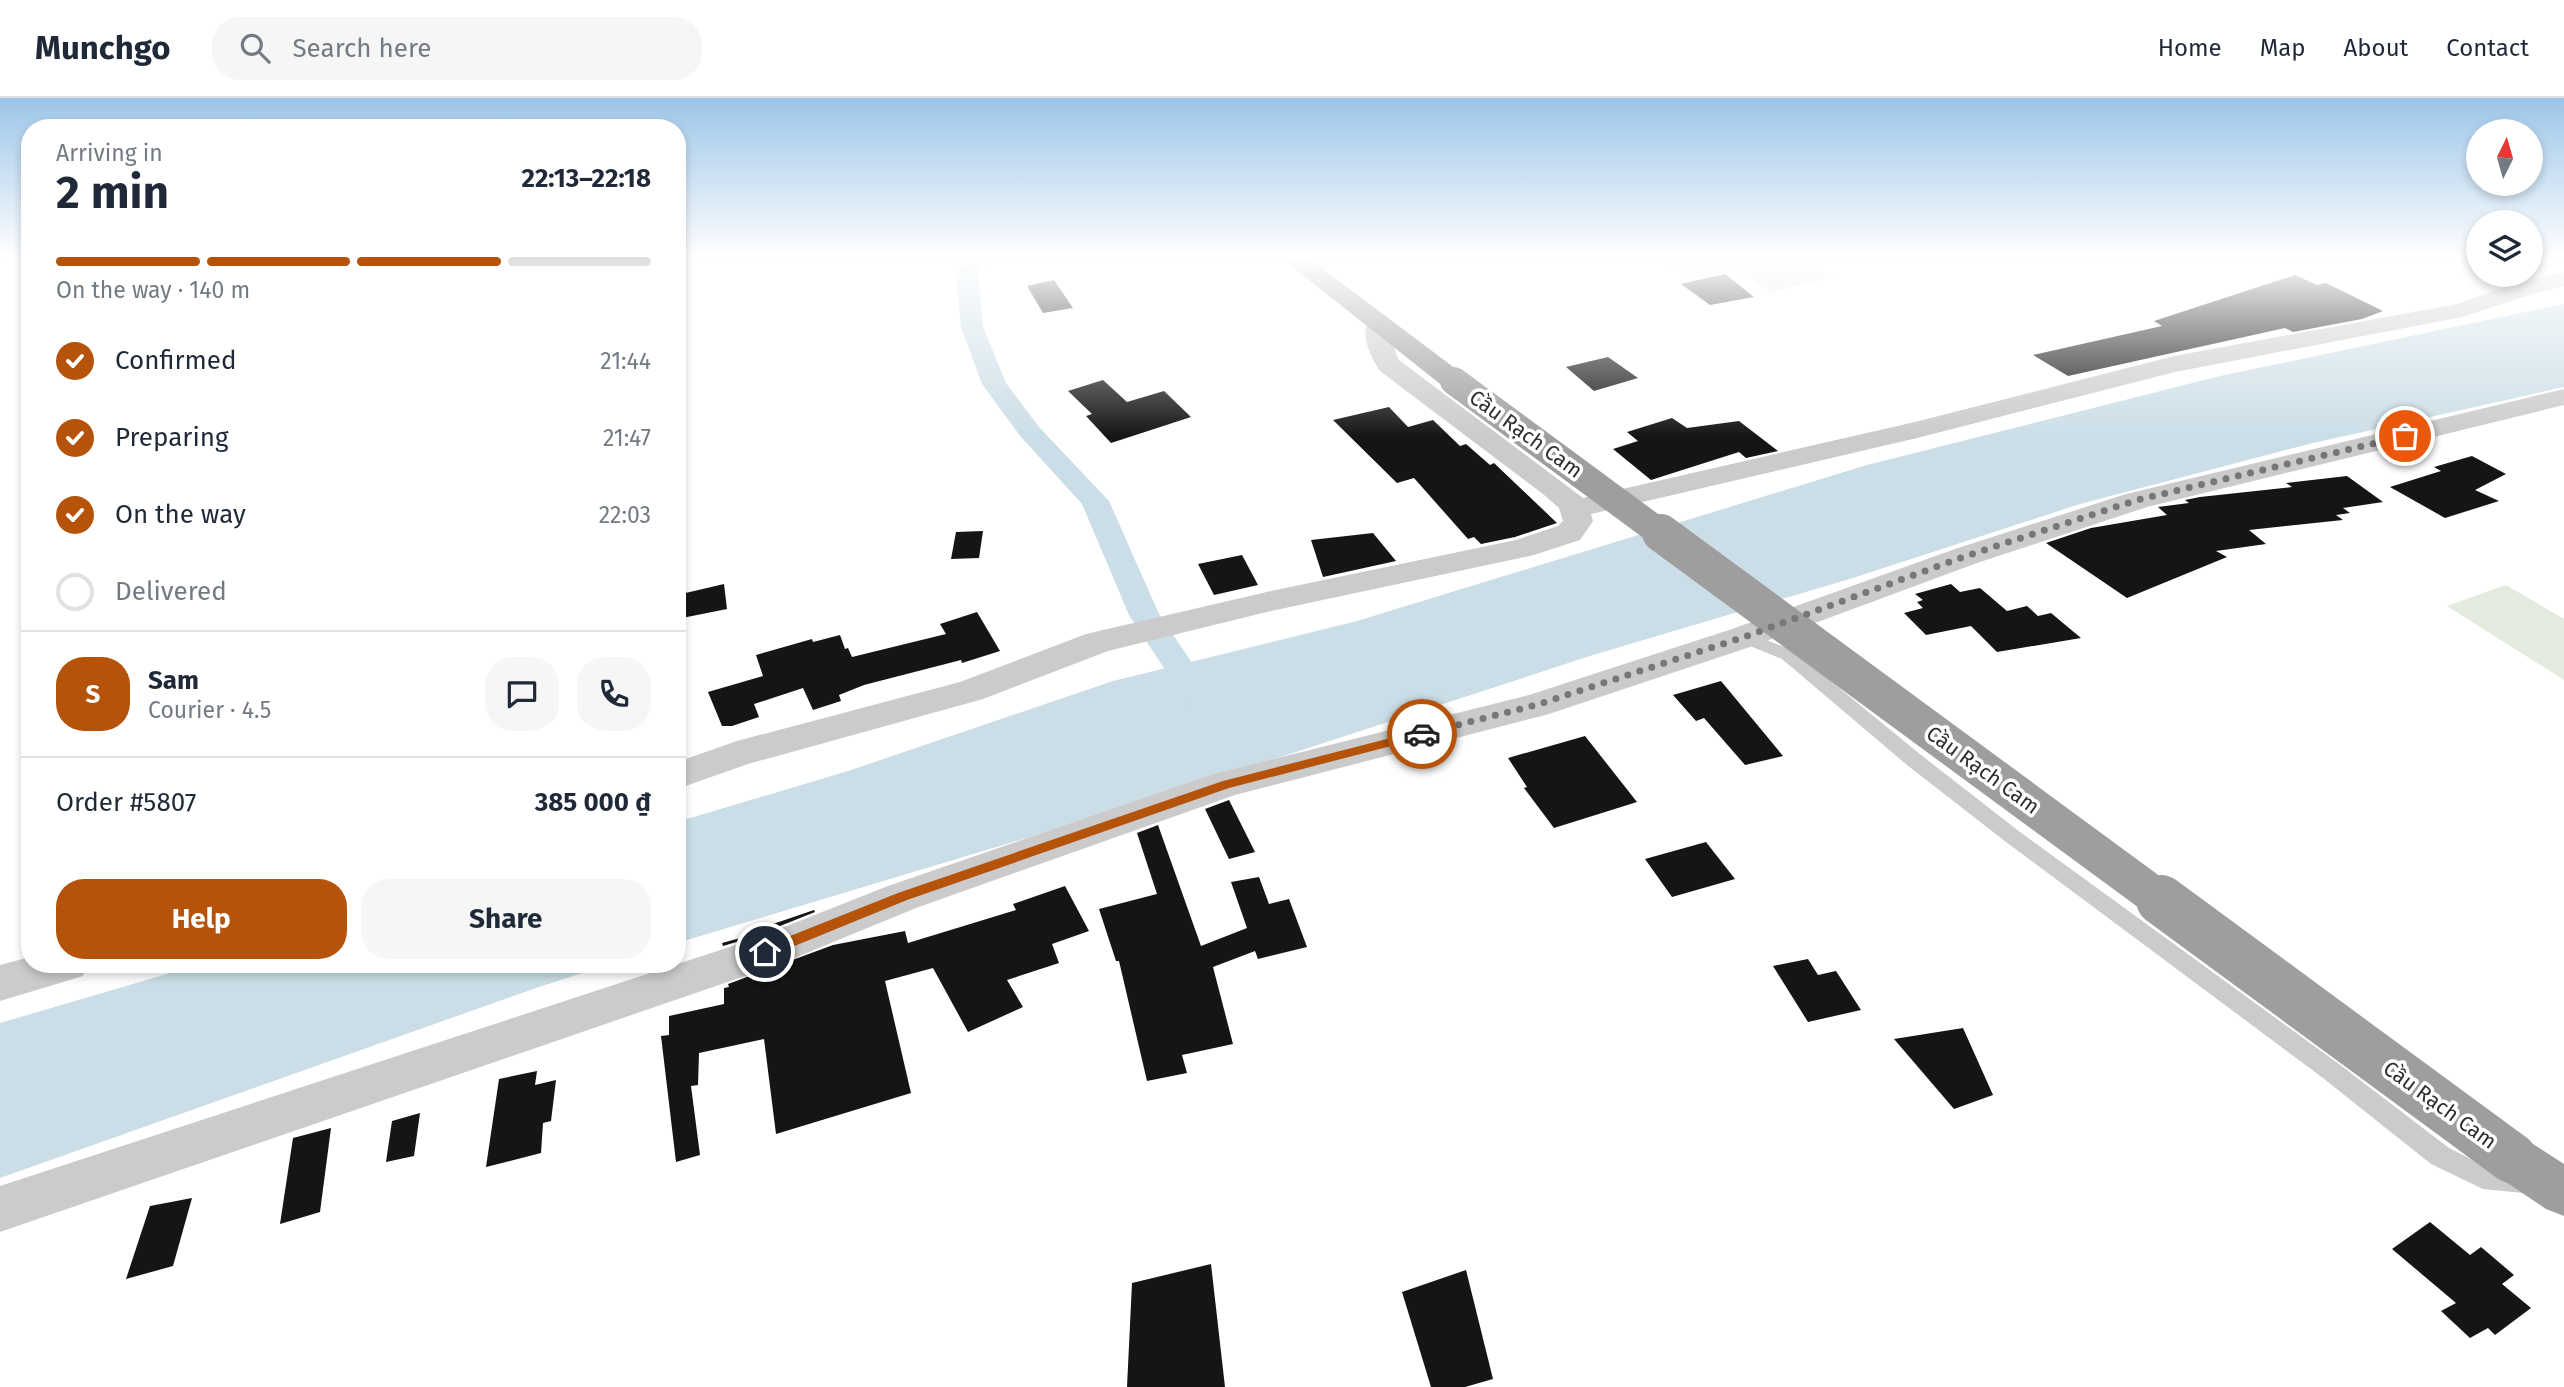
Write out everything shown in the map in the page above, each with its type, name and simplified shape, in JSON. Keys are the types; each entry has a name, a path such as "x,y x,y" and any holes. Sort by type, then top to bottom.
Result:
{"highway":[{"name":"Cầu Rạch Cam","path":"1373,317 1454,381 2512,1158 2559,1188"}],"street":[{"path":"1573,505 1597,505 1673,488 1917,430 2186,361 2423,317"},
{"path":"686,773 737,754 971,691 1098,642 1544,542 1569,533 1574,528 1578,514 1573,505 1508,451 1390,365 1380,349 1379,322"},
{"path":"0,1209 765,952 902,897 1227,784 1536,705 1744,637 1966,556 2137,500 2564,397"},
{"path":"0,984 37,973"}],"lane":[{"path":"1744,637 1788,655 2012,837 2440,1156 2483,1177 2559,1188"}],"shaded area":[{"path":"2501,317 2564,317 2564,387 2309,444 2080,504 1853,578 1593,655 1100,816 686,940 686,819 848,771 1113,681 1357,621 1867,465 2220,376"},
{"path":"2506,585 2564,619 2564,680 2447,606"},
{"path":"170,973 582,973 0,1178 0,1023"}],"building":[{"path":"2166,317 2367,317 2293,332 2285,328 2068,376 2033,355 2162,326 2154,321"},
{"path":"1608,357 1638,378 1594,391 1566,367"},
{"path":"1103,380 1127,402 1164,391 1191,417 1111,443 1086,416 1092,414 1068,391"},
{"path":"1389,407 1408,427 1433,420 1460,446 1466,444 1490,465 1494,463 1557,523 1515,537 1481,544 1474,537 1468,539 1414,478 1397,483 1333,420"},
{"path":"1672,418 1687,428 1739,421 1778,451 1746,458 1739,452 1651,480 1613,449 1638,441 1627,432"},
{"path":"2472,456 2506,474 2475,490 2499,501 2445,518 2390,487 2441,471 2434,467"},
{"path":"2347,476 2383,502 2343,508 2350,513 2336,515 2343,520 2249,530 2266,544 2216,551 2227,557 2127,598 2046,543 2091,528 2167,515 2158,507 2189,503 2185,500 2292,487 2286,483"},
{"path":"983,531 979,558 951,559 956,532"},
{"path":"1373,533 1396,561 1323,577 1311,540"},
{"path":"1242,555 1258,585 1214,595 1198,564"},
{"path":"724,584 727,609 686,617 686,593"},
{"path":"1951,584 1960,592 1980,588 2007,611 2027,606 2038,616 2051,613 2081,638 1997,652 1971,626 1926,635 1904,613 1923,608 1917,602 1923,600 1915,594"},
{"path":"977,612 1000,651 962,663 961,660 864,685 839,695 841,701 813,710 803,688 754,704 759,717 732,726 722,726 708,692 763,676 756,655 812,639 813,642 840,635 845,649 848,648 852,657 946,634 940,624"},
{"path":"1721,681 1783,756 1745,765 1704,718 1696,721 1673,695"},
{"path":"1585,736 1637,802 1554,828 1524,788 1527,787 1508,758"},
{"path":"1229,800 1255,852 1229,859 1205,809"},
{"path":"1158,825 1201,946 1247,928 1231,882 1259,877 1269,904 1289,899 1307,947 1258,959 1255,951 1213,967 1233,1044 1182,1055 1187,1073 1147,1081 1119,961 1116,961 1099,909 1157,894 1137,833"},
{"path":"1706,842 1735,879 1672,897 1645,859"},
{"path":"1065,886 1089,931 1052,944 1059,963 1007,980 1023,1007 968,1032 933,968 885,981 911,1093 776,1134 764,1039 699,1053 698,1085 691,1086 700,1155 676,1162 661,1036 669,1035 669,1016 724,1004 724,988 729,987 728,984 833,945 905,931 908,943 1016,910 1013,904"},
{"path":"814,910 815,912 750,938 723,946 722,943 762,932 761,928"},
{"path":"1808,959 1818,975 1836,971 1861,1010 1808,1022 1773,966"},
{"path":"1963,1028 1993,1095 1954,1109 1894,1039"},
{"path":"537,1071 535,1085 556,1080 551,1121 543,1123 541,1153 486,1167 499,1079"},
{"path":"420,1113 414,1156 386,1162 392,1121"},
{"path":"331,1128 320,1212 280,1224 293,1138"},
{"path":"192,1198 173,1266 126,1279 150,1206"},
{"path":"2430,1222 2470,1255 2481,1247 2514,1275 2502,1284 2531,1308 2495,1335 2488,1328 2470,1338 2441,1311 2456,1303 2392,1249"},
{"path":"1211,1264 1225,1387 1127,1387 1132,1283"},
{"path":"1466,1270 1493,1379 1465,1387 1431,1387 1402,1292"}],"waterway":[{"path":"971,317 972,327 994,384 1030,432 1095,501 1144,615 1204,704"}],"way so far":[{"path":"1422,734 1536,705 1744,637 1966,556 2137,500 2405,436"}],"route":[{"path":"765,952 902,897 1227,784 1422,734"}]}
